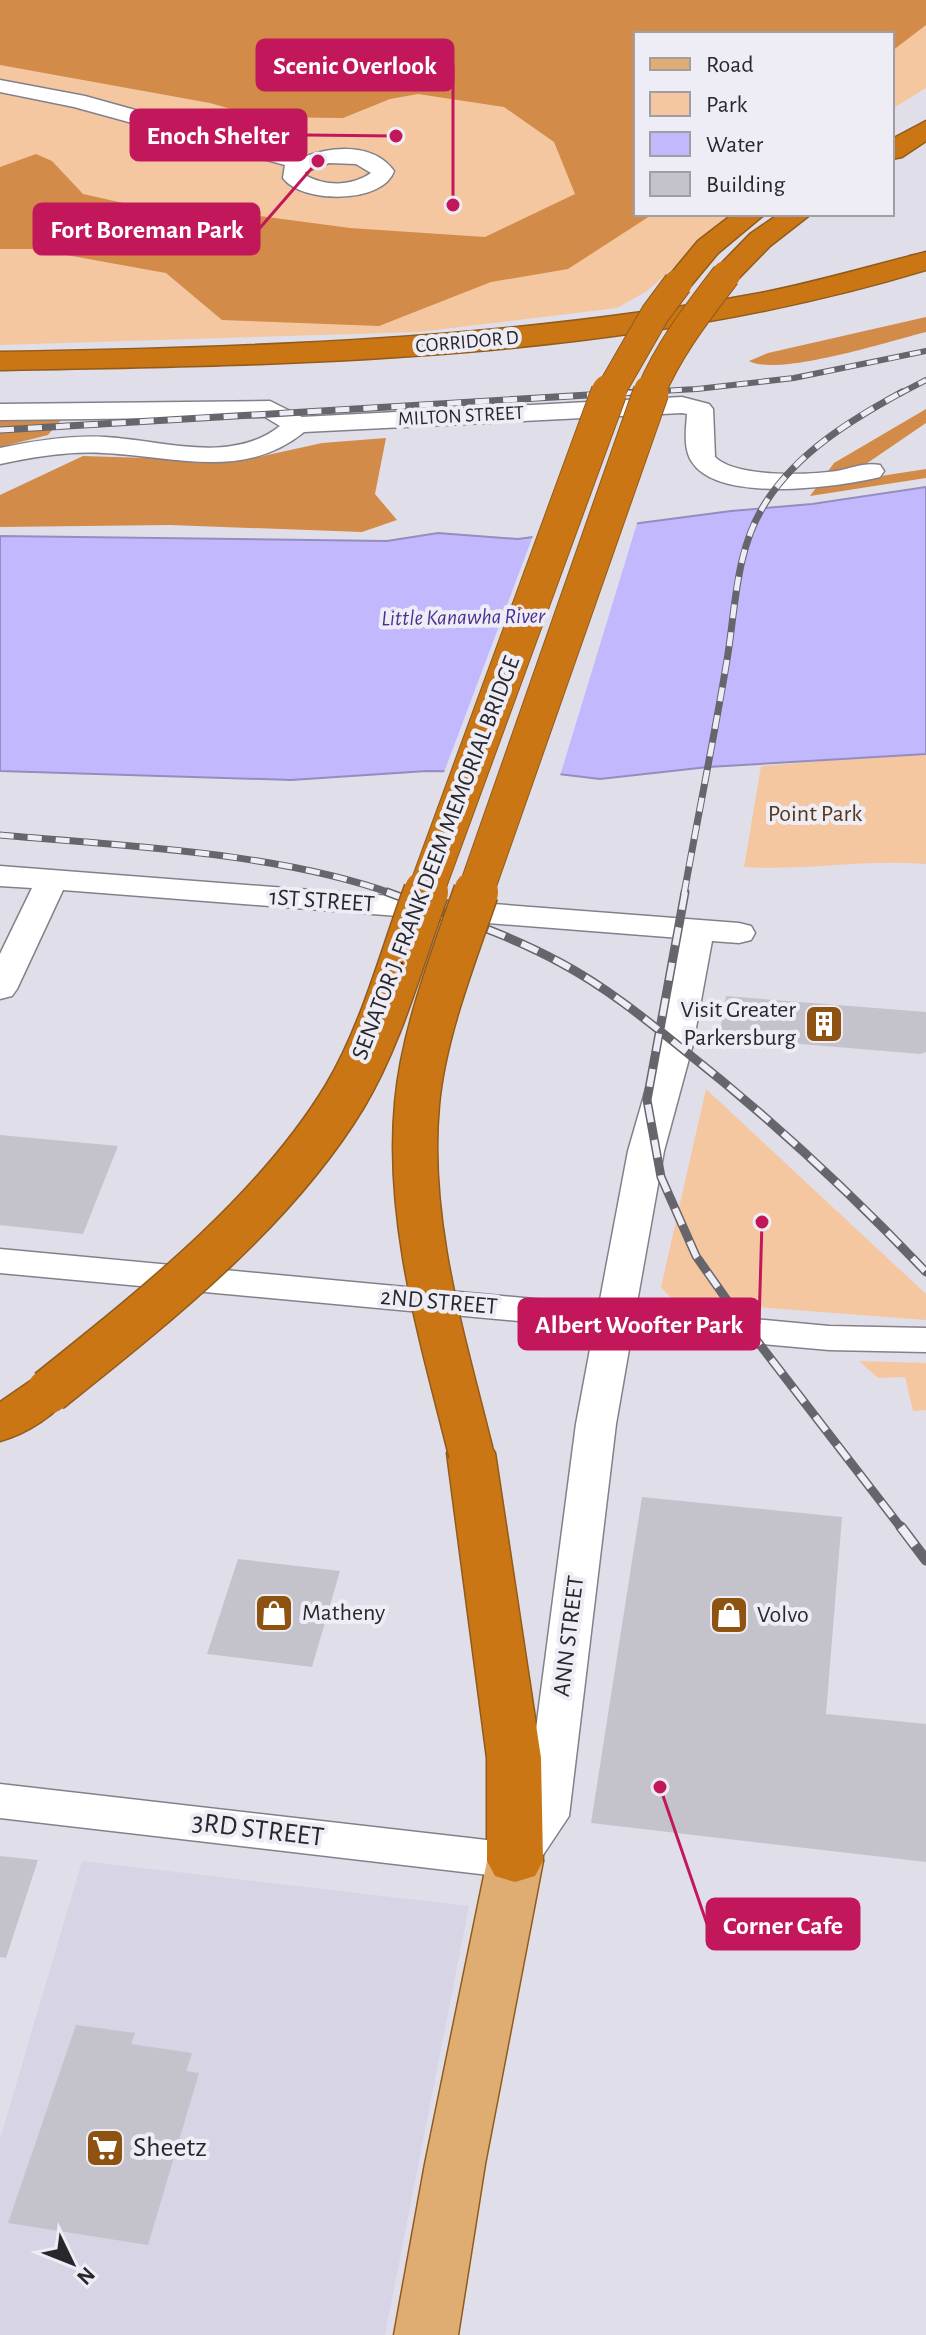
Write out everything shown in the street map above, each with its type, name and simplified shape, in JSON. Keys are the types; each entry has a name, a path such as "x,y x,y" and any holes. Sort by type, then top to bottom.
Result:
{"highway":[{"path":"894,123 926,102"},
{"path":"894,150 926,129"},
{"name":"SENATOR J. FRANK DEEM MEMORIAL BRIDGE","path":"0,1425 49,1391 200,1264 289,1171 341,1102 376,1028 610,391 655,314 678,283 708,247 748,216"},
{"name":"SENATOR J. FRANK DEEM MEMORIAL BRIDGE","path":"515,1861 514,1758 471,1453 429,1280 416,1185 417,1104 427,1048 472,904 634,434 659,373 689,324 726,275 760,240 794,216"},
{"name":"CORRIDOR D","path":"0,361 270,355 491,341 725,309 926,261"},
{"name":"CORRIDOR D","path":"0,380 333,372 550,354 723,329 926,284"}],"main road":[{"name":"ANN STREET","path":"426,2335 455,2164 515,1861"}],"street":[{"path":"0,86 77,101 301,163"},
{"name":"MILTON STREET","path":"0,412 270,409 297,425 682,405 700,409 702,457 708,467 758,480 795,481 834,480 871,471"},
{"path":"0,456 73,445 218,455 244,453 274,445 297,425"},
{"name":"1ST STREET","path":"0,876 739,933"},
{"path":"0,989 52,880"},
{"name":"ANN STREET","path":"515,1861 547,1816 596,1424 618,1318 646,1151 676,1044 698,930"},
{"name":"2ND STREET","path":"0,1261 829,1338 926,1340"},
{"name":"3RD STREET","path":"0,1801 515,1861"}],"shaded area":[{"path":"0,0 926,0 926,25 894,49 894,32 634,32 634,216 650,216 568,269 491,282 379,326 222,320 166,273 33,249 0,249 0,167 36,154 52,161 83,194 190,218 245,214 350,228 485,237 575,194 554,142 504,107 418,94 390,99 343,118 259,117 210,103 0,65"},
{"path":"926,317 926,332 862,349 784,364 763,365 749,361 768,353"},
{"path":"926,409 926,423 863,466 881,476 926,469 926,478 810,496 834,463"},
{"path":"62,419 48,435 0,447 0,421"},
{"path":"386,438 375,494 397,520 362,532 170,525 0,527 0,495 83,456 241,461 322,443"},
{"path":"82,1861 469,1906 385,2335 0,2335 0,2139"}],"green space":[{"path":"0,0 926,0 926,88 894,108 894,32 634,32 634,216 731,216 647,291 617,308 419,332 0,345"},
{"name":"Point Park","path":"926,754 926,864 744,867 761,766"},
{"path":"706,1089 926,1294 926,1320 679,1301 670,1297 661,1287"},
{"path":"859,1361 926,1363 926,1410 913,1411 905,1377 878,1378"}],"water":[{"name":"Little Kanawha River","path":"926,487 926,754 708,767 600,779 550,773 427,771 291,780 0,771 0,536 387,541 438,533 518,539 731,511 812,504"}],"pier":[{"path":"638,520 559,779 443,775 534,533"}],"building":[{"name":"Visit Greater Parkersburg","path":"726,996 926,1012 926,1052 920,1054 719,1037"},
{"path":"0,1135 118,1146 83,1234 0,1225"},
{"name":"Volvo","path":"642,1497 842,1517 826,1714 926,1724 926,1862 591,1823"},
{"name":"Matheny","path":"238,1559 340,1571 312,1667 207,1654"},
{"path":"0,1856 38,1860 6,1958 0,1957"},
{"name":"Sheetz","path":"76,2025 135,2033 131,2044 192,2053 186,2071 199,2073 148,2245 8,2223"}],"railway":[{"path":"609,394 697,389 794,378 926,351"},
{"path":"899,394 926,380"},
{"path":"609,394 639,392"},
{"path":"684,894 727,660 738,579 756,520 779,484 810,453 845,426 902,392"},
{"path":"605,394 609,394"},
{"path":"0,430 609,394"},
{"path":"0,835 148,847 250,860 348,880 390,893"},
{"path":"660,1030 685,892"},
{"path":"390,893 476,924 561,963 608,992 660,1030"},
{"path":"660,1030 838,1183 926,1272"},
{"path":"660,1030 647,1100 661,1177 696,1256 741,1320 902,1529"},
{"path":"901,1527 926,1560"}],"place":[{"name":"Enoch Shelter","path":"396,136"},
{"name":"Fort Boreman Park","path":"318,161"},
{"name":"Scenic Overlook","path":"453,205"},
{"name":"Visit Greater Parkersburg","path":"824,1024"},
{"name":"Albert Woofter Park","path":"762,1222"},
{"name":"Matheny","path":"274,1613"},
{"name":"Volvo","path":"729,1615"},
{"name":"Corner Cafe","path":"660,1787"},
{"name":"Sheetz","path":"105,2148"}]}
